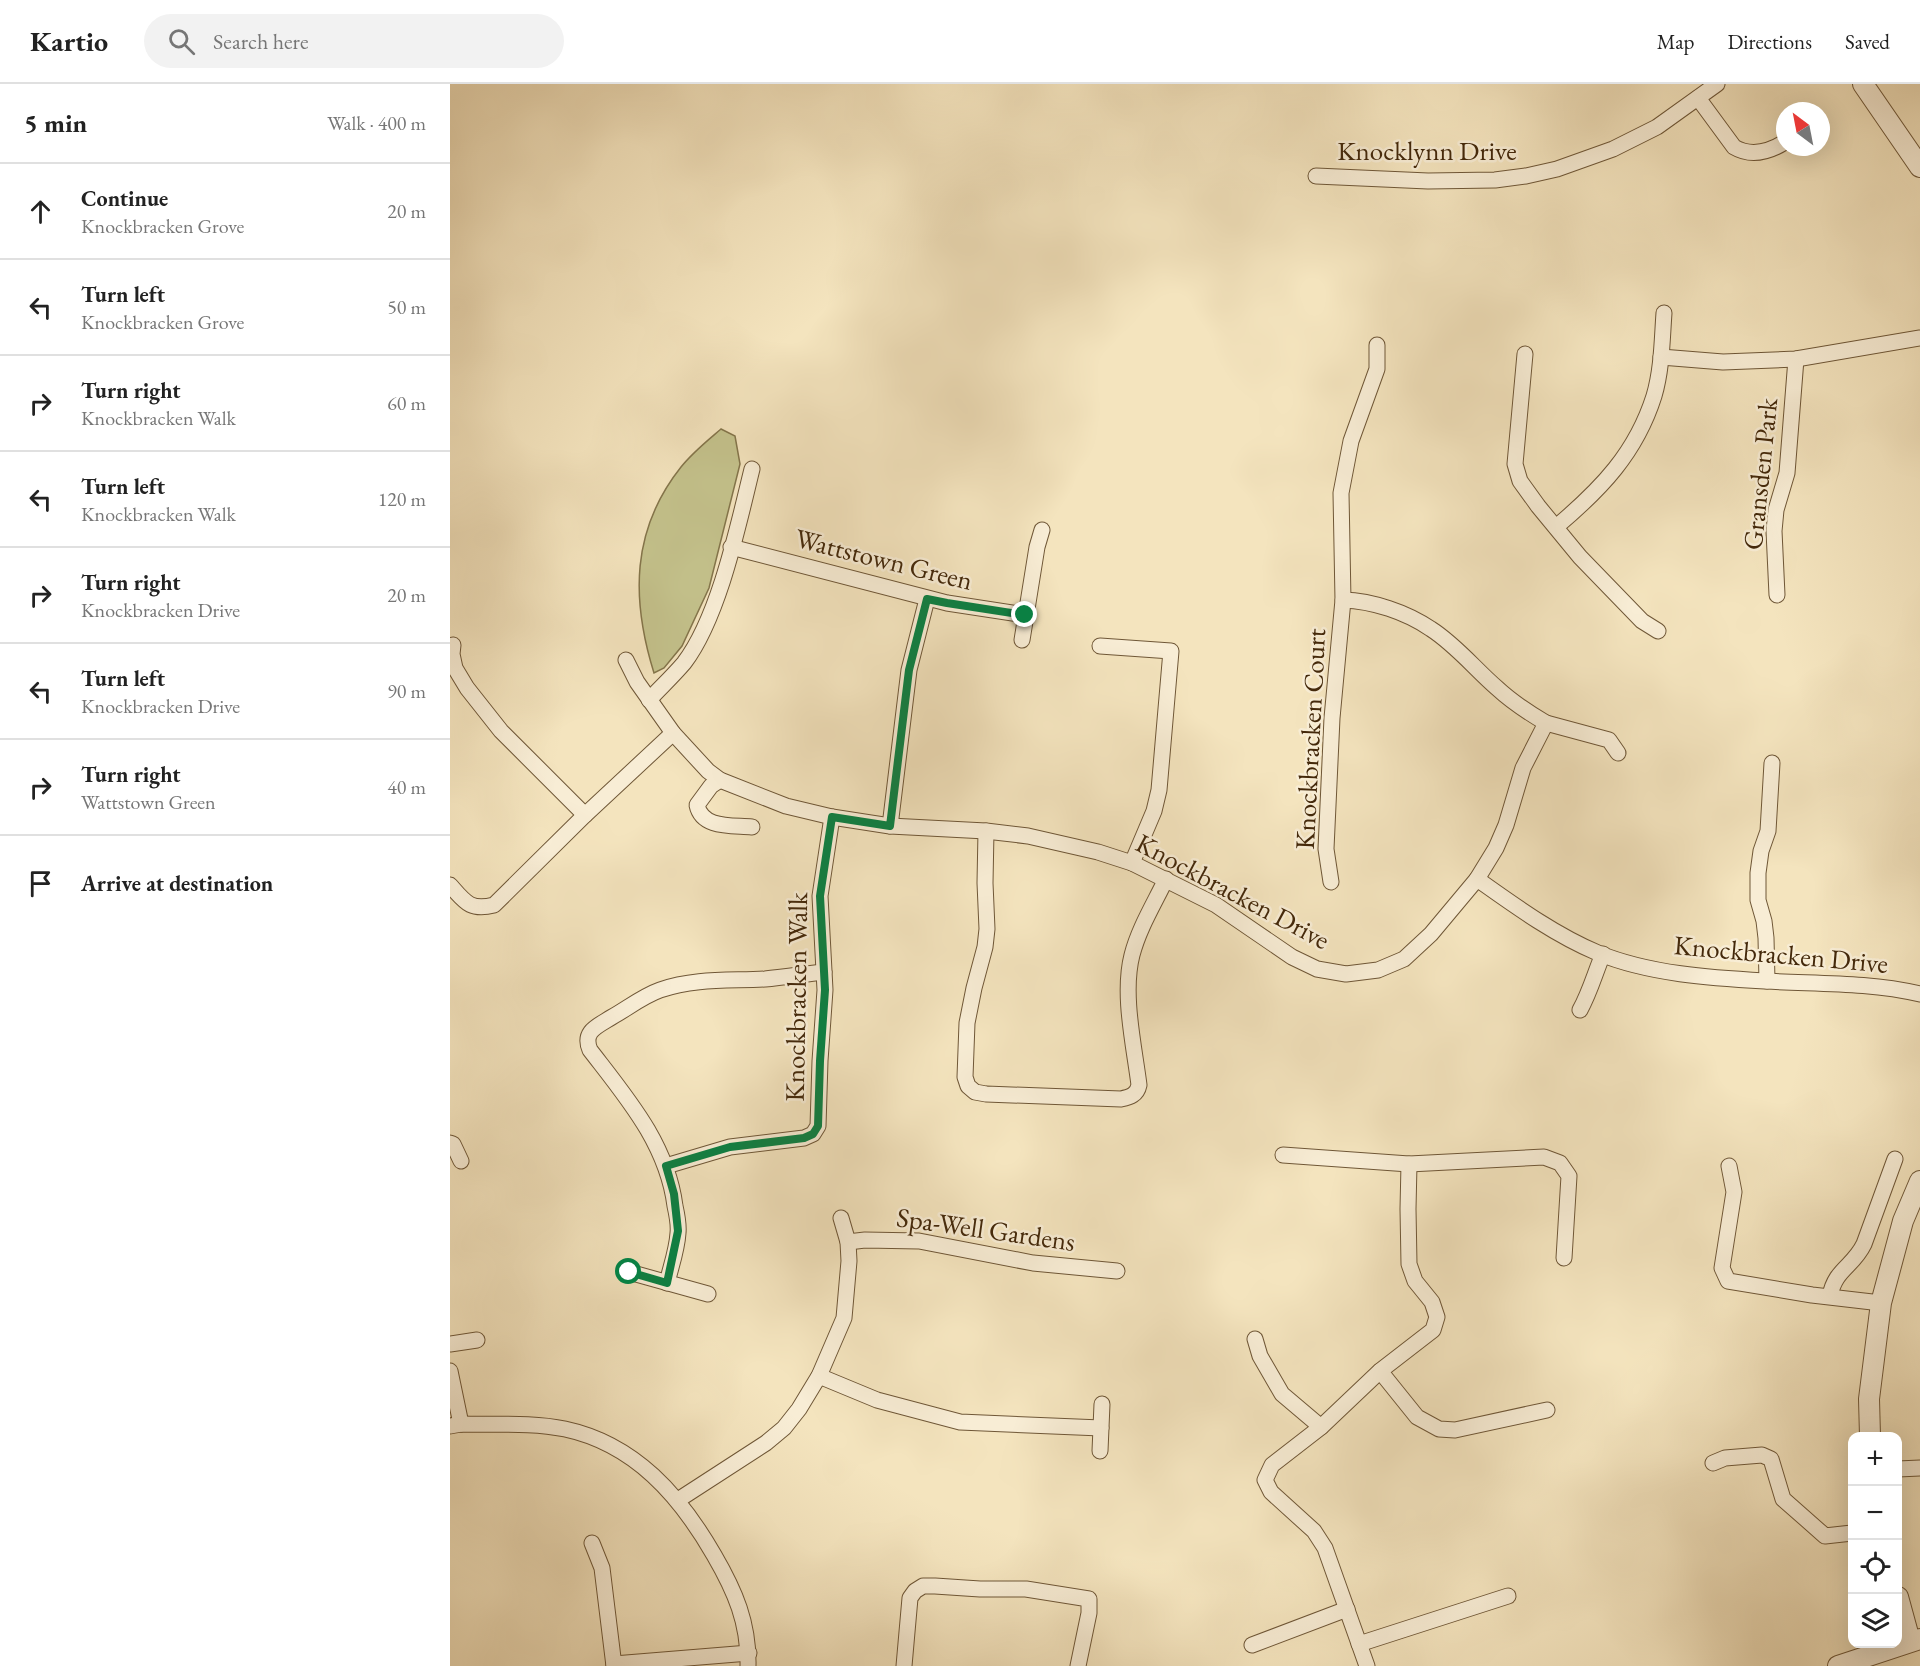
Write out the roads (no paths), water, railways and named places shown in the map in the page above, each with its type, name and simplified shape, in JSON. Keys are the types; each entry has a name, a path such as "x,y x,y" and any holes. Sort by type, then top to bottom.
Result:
{"street":[{"name":"Knocklynn Drive","path":"1317,176 1428,181 1495,180 1557,170 1635,139 1657,127 1717,84"},
{"path":"1863,84 1920,167"},
{"path":"1698,98 1734,147 1739,150 1761,152 1776,147"},
{"path":"1556,527 1603,484 1636,440 1654,394 1661,357 1664,313"},
{"name":"Gransden Park","path":"1661,357 1723,362 1796,359 1920,338"},
{"name":"Knockbracken Court","path":"1330,882 1326,849 1332,718 1343,600 1341,493 1351,441 1377,369 1377,345"},
{"path":"1525,354 1515,464 1520,481 1538,506 1608,587 1642,621 1658,632"},
{"name":"Gransden Park","path":"1777,595 1774,531 1776,510 1787,473 1796,359"},
{"path":"649,700 684,663 699,638 714,602 731,548 752,469"},
{"path":"1022,640 1037,547 1042,530"},
{"name":"Wattstown Green","path":"731,548 927,599 1025,615"},
{"path":"890,826 909,670 927,599"},
{"name":"Knockbracken Court","path":"1343,600 1362,601 1402,614 1431,629 1521,708 1546,723 1609,740 1618,753"},
{"path":"453,645 455,668 501,731 585,815"},
{"path":"1100,646 1171,651 1159,790 1154,811 1132,863"},
{"name":"Knockbracken Drive","path":"626,660 637,682 672,734 708,771 720,780 786,806 832,817 890,826 986,831 1028,836 1065,843 1132,863 1216,905 1292,957 1317,969 1346,974 1378,970 1404,959 1431,934 1477,879 1547,926 1603,954 1638,965 1676,973 1722,978 1883,986 1920,994"},
{"path":"1477,879 1500,840 1523,768 1546,723"},
{"path":"450,885 468,904 482,908 494,905 585,815 672,734"},
{"path":"1767,981 1766,938 1758,900 1758,873 1761,851 1768,831 1772,763"},
{"path":"720,780 711,786 697,805 699,814 705,821 752,827"},
{"name":"Knockbracken Walk","path":"666,1166 730,1147 804,1138 813,1134 818,1126 824,1009 820,896 832,817"},
{"path":"986,831 987,929 967,1023 965,1077 968,1086 975,1092 1121,1099 1133,1096 1139,1085 1128,986 1132,956 1141,929 1166,879"},
{"path":"1581,1010 1603,954"},
{"path":"667,1283 678,1231 674,1194 666,1166 638,1112 590,1050 587,1042 588,1035 646,996 660,990 702,980 765,979 824,972"},
{"path":"450,1143 453,1144 460,1161"},
{"path":"1283,1155 1409,1164 1544,1157 1560,1163 1569,1176 1564,1258"},
{"path":"1830,1296 1834,1280 1840,1271 1858,1256 1894,1159"},
{"path":"1367,1666 1325,1548 1314,1531 1271,1492 1265,1480 1272,1465 1321,1427 1380,1371 1433,1330 1437,1317 1432,1302 1415,1281 1409,1264 1409,1164"},
{"path":"1728,1166 1734,1192 1722,1268 1728,1281 1812,1295 1881,1303"},
{"path":"1870,1432 1869,1399 1881,1303 1903,1221 1920,1181"},
{"path":"678,1500 766,1443 784,1428 799,1409 819,1376 844,1318 849,1261 848,1242 841,1218"},
{"name":"Spa-Well Gardens","path":"848,1242 919,1241 1033,1263 1117,1271"},
{"path":"629,1272 708,1294"},
{"path":"1255,1338 1260,1356 1282,1394 1321,1427"},
{"path":"450,1344 477,1340"},
{"path":"450,1371 455,1425 533,1425 566,1429 607,1443 642,1465 660,1480 698,1527 735,1594 745,1622 748,1660 614,1665 602,1568 592,1543"},
{"path":"1380,1371 1417,1418 1439,1429 1455,1430 1547,1410"},
{"path":"819,1376 877,1400 960,1422 1101,1428"},
{"path":"1100,1451 1102,1404"},
{"path":"1713,1463 1725,1458 1762,1455 1771,1459 1783,1499 1825,1536 1848,1533"},
{"path":"1902,1469 1920,1468"},
{"path":"904,1666 910,1598 923,1586 935,1586 1026,1589 1089,1599 1089,1613 1078,1666"},
{"path":"1359,1644 1508,1596"},
{"path":"1838,1666 1915,1640 1902,1607"},
{"path":"1252,1645 1347,1609"}]}
